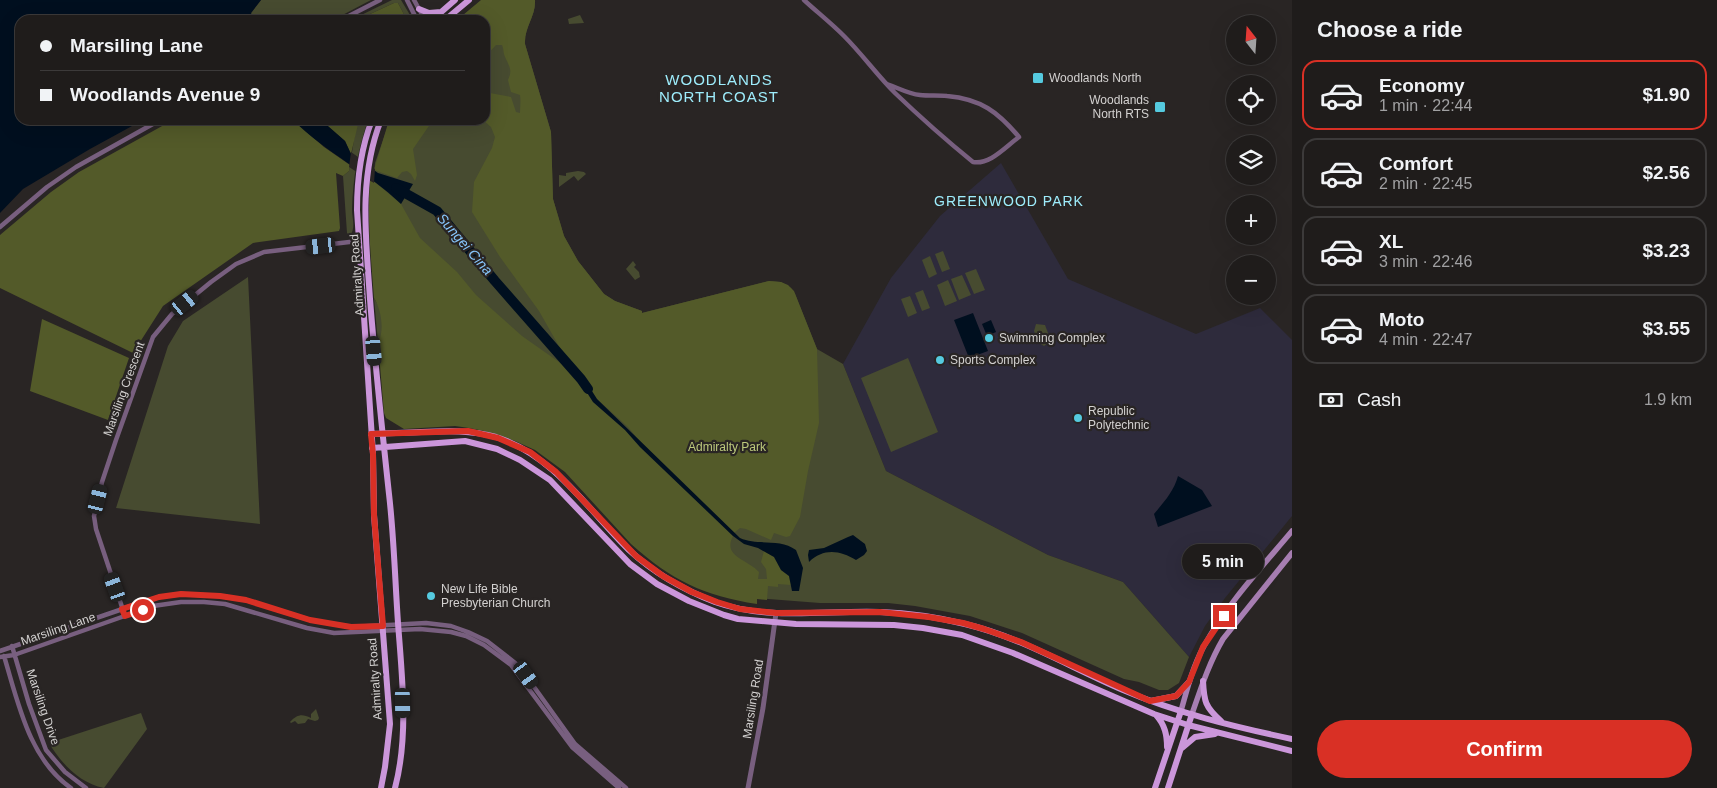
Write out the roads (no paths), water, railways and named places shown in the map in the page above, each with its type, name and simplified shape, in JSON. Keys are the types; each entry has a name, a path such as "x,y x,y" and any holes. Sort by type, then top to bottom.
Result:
{"main road":[{"path":"438,15 455,0"},
{"path":"451,15 469,0"},
{"path":"419,9 429,13 441,12"},
{"name":"Admiralty Road","path":"371,125 361,159 357,192 358,241 372,448 374,515 390,724 380,788"},
{"name":"Admiralty Road","path":"379,125 368,164 365,210 383,447 389,496 403,721 399,770 395,788"},
{"path":"371,434 468,431 498,438 530,452 556,472 631,552 663,576 692,592 717,602 740,609 776,613 880,612 963,623 1025,644 1082,672 1150,701 1224,723 1292,739"},
{"path":"372,448 465,441 497,449 520,460 550,480 624,558 657,584 689,601 724,615 738,619 775,623 877,624 923,628 962,635 1013,653 1154,714 1177,722 1292,752"},
{"path":"1155,788 1189,682 1203,647 1239,594 1292,531"},
{"path":"1168,788 1203,681 1215,654 1223,639 1292,553"},
{"path":"1203,681 1206,705 1224,723"},
{"path":"1150,701 1176,696 1189,682"},
{"path":"1154,714 1161,720 1167,735 1167,753"},
{"path":"1179,752 1195,737 1219,733"}],"street":[{"path":"351,15 380,0"},
{"path":"407,0 414,15"},
{"path":"414,0 422,15"},
{"path":"804,0 844,36 887,84 934,130 973,162 987,162 1019,137 993,110 972,101 948,96 920,95 887,84"},
{"path":"0,227 47,187 76,167 151,125"},
{"name":"Marsiling Crescent","path":"125,616 96,530 94,516 102,482 116,440 154,337 172,314 236,264 264,252 358,241"},
{"name":"Marsiling Lane","path":"1,650 159,597 181,594 220,596 246,600 310,620 351,627 434,629 466,636 484,645 511,665 530,685 575,744 626,788"},
{"name":"Marsiling Lane","path":"2,657 162,604 204,602 234,607 316,630 348,633 383,628"},
{"name":"Marsiling Road","path":"748,788 763,708 776,613"},
{"name":"Marsiling Drive","path":"12,646 29,704 46,750 65,772 86,788"},
{"name":"Marsiling Drive","path":"1,650 33,742 49,767 71,788"},
{"name":"Marsiling Lane","path":"530,685 572,747 619,788"}],"water":[{"path":"0,0 261,0 251,13 252,15 15,15 15,125 134,125 23,189 0,213"},
{"path":"298,125 327,125 345,141 351,154 378,173 413,184 401,204 375,182"},
{"path":"973,313 988,351 969,358 954,320"},
{"path":"991,320 996,332 987,336 982,324"},
{"path":"583,377 597,399 740,538 754,542 783,544 796,550 803,568 799,591 792,591 789,576 781,570 774,557 758,548 744,544 733,536 640,447 625,430 593,402 579,380"},
{"path":"1178,476 1202,490 1212,506 1158,527 1154,514 1165,501"},
{"path":"853,535 865,544 867,551 856,560 844,554 832,552 820,554 809,562 809,550 824,548"}],"waterway":[{"name":"Sungei Cina","path":"396,188 437,211 588,389"}],"place":[{"name":"Woodlands North","path":"1038,78"},
{"name":"Woodlands North RTS","path":"1160,107"},
{"name":"Swimming Complex","path":"989,338"},
{"name":"Sports Complex","path":"940,360"},
{"name":"Republic Polytechnic","path":"1078,418"},
{"name":"New Life Bible Presbyterian Church","path":"431,596"}],"district":[{"name":"WOODLANDS NORTH COAST","path":"719,88"},
{"name":"GREENWOOD PARK","path":"1009,201"}],"park label":[{"name":"Admiralty Park","path":"727,447"}]}
